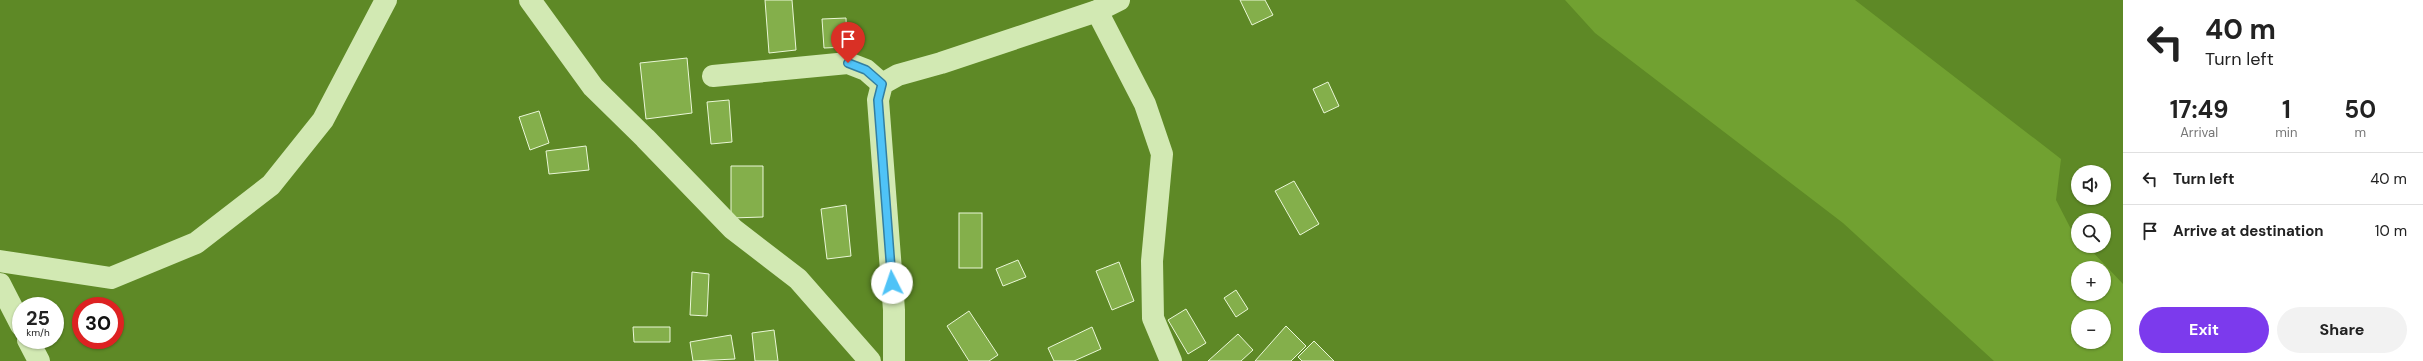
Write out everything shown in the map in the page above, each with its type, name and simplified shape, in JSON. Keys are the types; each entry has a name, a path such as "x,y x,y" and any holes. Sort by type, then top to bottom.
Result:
{"street":[{"path":"0,261 111,278 196,243 271,185 323,120 386,0"},
{"path":"530,0 593,87 646,138 733,229 798,279 870,361"},
{"path":"894,361 894,310 878,100 882,84 898,75 942,63 1097,11 1119,0"},
{"path":"1097,11 1145,104 1162,154 1152,261 1153,318 1171,361"},
{"path":"713,76 848,63 866,70 882,84"},
{"path":"0,284 12,307"},
{"path":"33,349 39,361"}],"green space":[{"path":"1565,0 1855,0 2061,159 2056,200 2071,229 2071,253 2094,253 2101,261 2071,261 2071,301 2111,301 2111,271 2123,284 2123,361 1994,361 1843,223 1595,33"}],"building":[{"path":"765,0 792,0 796,50 769,53"},
{"path":"1240,0 1265,0 1273,15 1252,25"},
{"path":"846,18 847,47 824,48 822,19"},
{"path":"687,58 692,113 646,119 640,63"},
{"path":"1328,82 1339,106 1324,113 1313,89"},
{"path":"729,100 732,142 711,144 707,102"},
{"path":"539,111 549,143 530,150 519,117"},
{"path":"586,146 589,170 549,174 546,151"},
{"path":"731,166 763,166 763,217 731,218"},
{"path":"1294,181 1319,224 1300,235 1275,191"},
{"path":"846,205 851,256 827,259 821,209"},
{"path":"959,213 982,213 982,268 959,268"},
{"path":"1018,260 1026,277 1003,286 996,269"},
{"path":"1119,262 1134,301 1112,310 1096,271"},
{"path":"692,272 709,274 707,316 690,315"},
{"path":"1236,290 1248,309 1236,317 1224,298"},
{"path":"1186,309 1206,343 1188,354 1168,320"},
{"path":"969,311 998,355 989,361 969,361 947,326"},
{"path":"1286,326 1306,346 1291,361 1255,361"},
{"path":"633,327 670,327 670,342 634,342"},
{"path":"1092,327 1101,349 1074,361 1054,361 1048,348"},
{"path":"774,330 778,361 755,361 752,333"},
{"path":"1238,334 1253,350 1241,361 1208,361"},
{"path":"731,335 735,359 693,361 690,342"},
{"path":"1314,341 1334,361 1302,361 1298,357"}],"route":[{"path":"848,63 866,70 882,84 878,100 892,283"}]}
